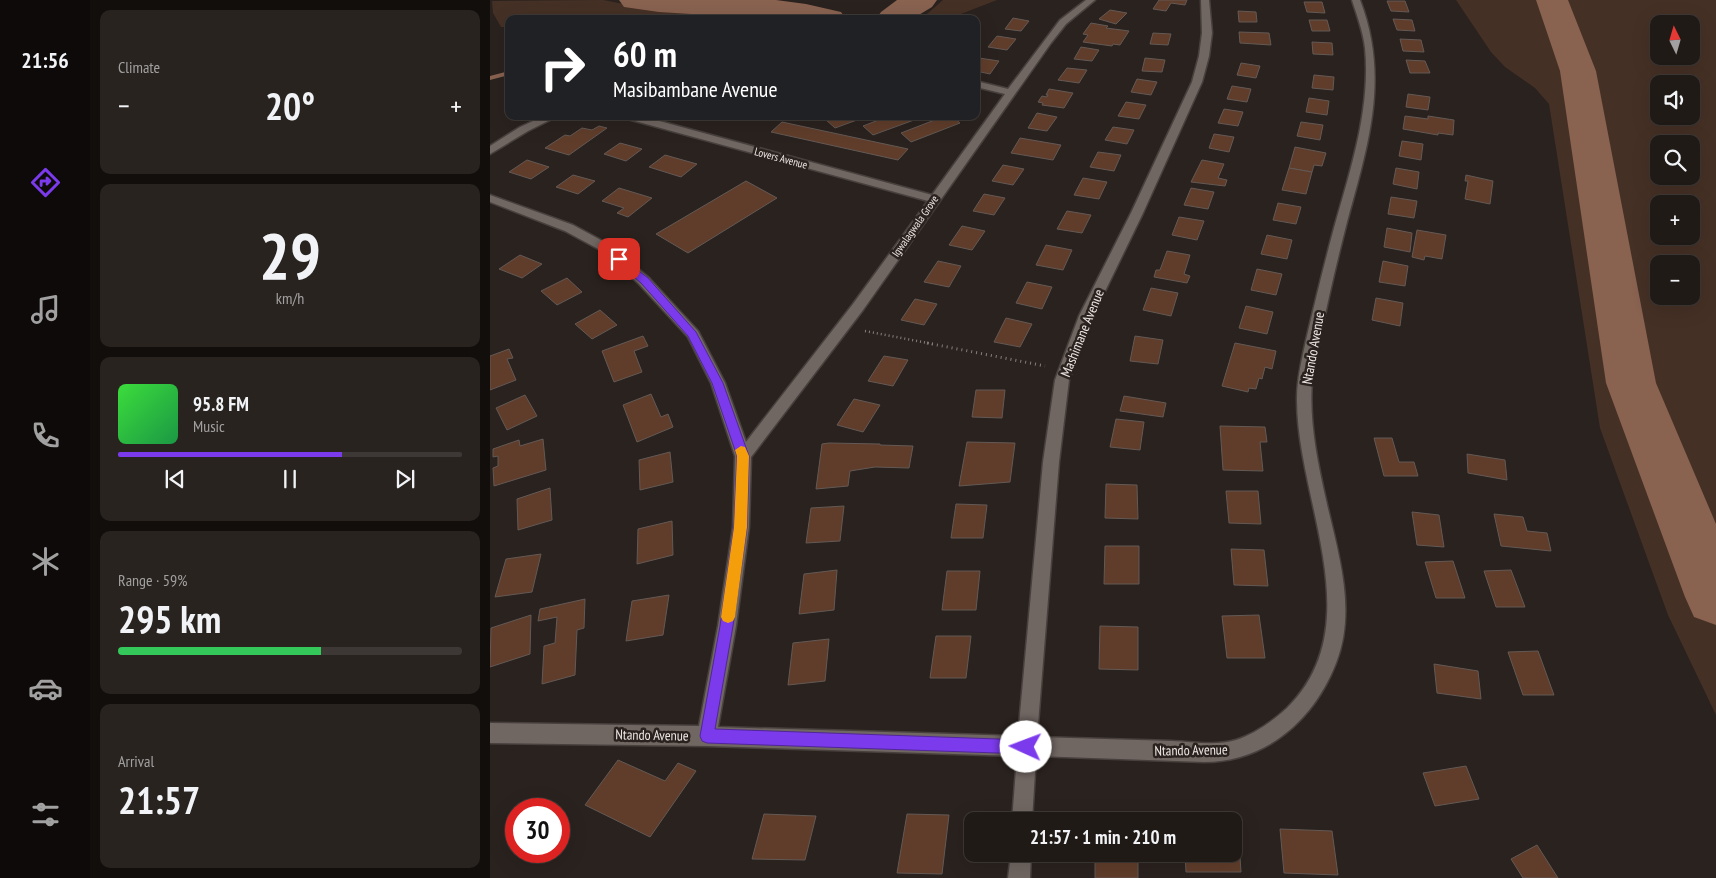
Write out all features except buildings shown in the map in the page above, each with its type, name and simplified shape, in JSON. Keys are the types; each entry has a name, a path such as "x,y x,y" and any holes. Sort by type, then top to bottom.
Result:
{"street":[{"name":"Igwalagwala Grove","path":"743,456 842,327 1063,22 1091,0"},
{"name":"Mashimane Avenue","path":"1022,812 1026,747 1051,462 1065,370 1086,316 1197,82 1204,56 1207,33 1205,0"},
{"name":"Ntando Avenue","path":"490,733 707,736 1204,752 1236,750 1264,737 1293,716 1320,680 1332,648 1338,617 1335,582 1310,460 1305,415 1306,378 1318,315 1359,154 1369,101 1371,71 1368,39 1356,0"},
{"path":"980,85 1011,94"},
{"path":"490,151 524,129 544,120"},
{"name":"Lovers Avenue","path":"643,120 934,199"},
{"path":"490,198 577,232 606,248 644,281 693,334 718,383 743,456 740,527 727,626 707,736"},
{"path":"1019,878 1020,862"}],"path":[{"path":"842,327 1065,370"}],"shaded area":[{"path":"603,0 645,8 702,11 732,15 505,15 505,27 501,27 493,13 492,1"},
{"path":"943,0 997,0 958,15 923,15 927,14"},
{"path":"1456,0 1716,0 1716,715 1668,615 1600,428 1549,104 1535,88 1505,67 1491,52"}],"waterway":[{"path":"635,0 782,10 811,15"},
{"path":"897,15 910,5 921,0"},
{"path":"1552,0 1578,71 1631,383 1716,597"},
{"path":"807,15 811,14"},
{"path":"490,78 505,74"}],"slow traffic":[{"path":"728,617 740,527 743,456 741,450"}],"route":[{"path":"619,259 644,281 693,334 718,383 743,456 740,527 727,626 707,736 1026,747"}]}
